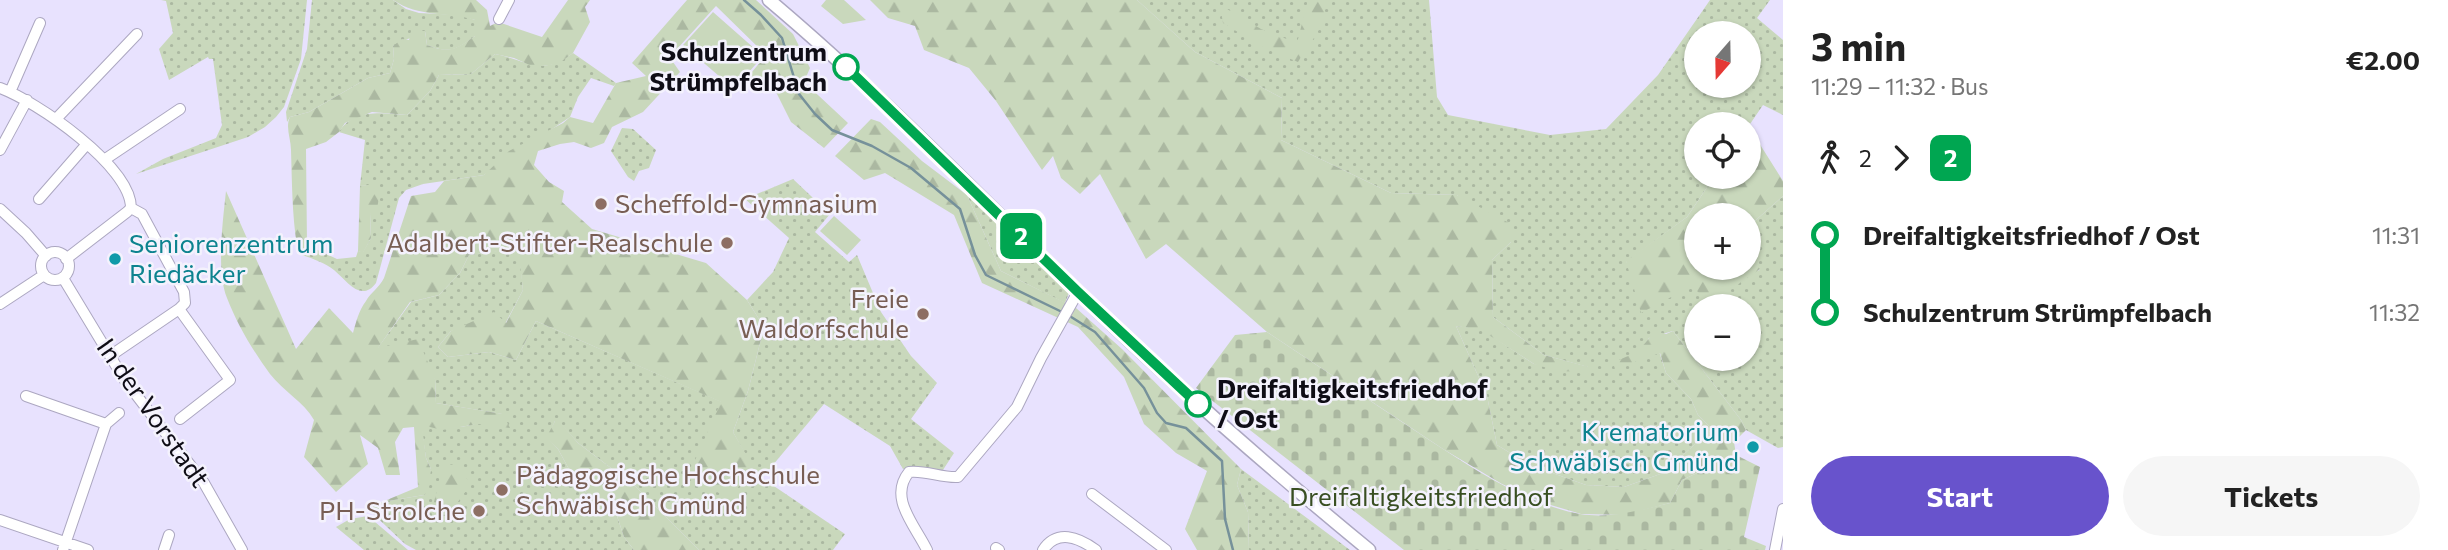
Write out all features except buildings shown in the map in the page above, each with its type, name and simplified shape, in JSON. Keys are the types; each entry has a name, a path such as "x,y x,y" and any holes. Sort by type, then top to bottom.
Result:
{"main road":[{"path":"769,0 881,99 1076,296 1250,451 1369,550"}],"street":[{"path":"499,19 509,0"},
{"path":"40,23 5,90 27,100 56,119 87,144 104,160 129,193 131,208"},
{"path":"56,119 137,34"},
{"path":"0,150 27,100"},
{"path":"104,160 180,109"},
{"path":"39,199 87,144"},
{"path":"66,259 131,208"},
{"path":"110,356 185,303 184,292 142,214 131,208"},
{"path":"0,209 46,256"},
{"path":"55,253 66,259 68,271 63,278 55,280 44,275 41,267 46,256 55,253"},
{"path":"0,304 44,275"},
{"name":"In der Vorstadt","path":"63,278 140,401 204,483 242,550"},
{"path":"927,550 905,513 901,500 902,481 909,471 923,470 946,478 958,477 1017,407 1076,296"},
{"path":"179,309 230,380 180,419"},
{"path":"26,396 106,424"},
{"path":"65,546 106,424 119,413"},
{"path":"1092,494 1166,550"},
{"path":"1775,550 1783,509"},
{"path":"0,520 65,546 88,550"},
{"path":"164,550 169,535"},
{"path":"1042,550 1056,538 1068,536 1096,550"}],"green space":[{"path":"161,0 307,0 301,59 284,107 265,127 248,137 136,174 163,159 216,138 222,125 213,59 208,57 169,80 159,49 173,33 166,1"},
{"path":"312,0 393,0 406,9 419,13 461,15 475,20 475,36 458,47 447,50 427,45 425,31 393,46 394,59 390,73 368,78 309,112 290,117 287,122 286,112 307,49"},
{"path":"393,0 476,0 487,10 490,26 498,22 542,37 568,0 590,0 585,7 590,22 573,53 558,64 534,67 514,58 495,54 471,74 439,75 430,91 407,115 372,112 345,123 339,132 326,142 306,149 307,245 303,250 297,246 294,222 288,129 290,117 309,112 368,78 390,73 394,59 393,46 402,39 409,40 411,31 425,31 427,45 447,50 458,47 475,36 475,20 423,12"},
{"path":"687,0 756,0 793,34 810,68 804,82 848,123 824,148 791,122 768,81 760,88 747,78 766,55 716,6 677,49 673,62 680,72 643,112 612,127 604,143 591,148 574,142 538,151 534,165 549,182 564,191 562,202 592,229 706,263 747,300 764,327 748,391 733,432 751,463 732,499 687,478 721,402 536,321 516,360 489,352 448,357 438,347 451,331 494,312 506,323 523,290 518,249 469,255 460,273 439,295 410,302 378,348 418,339 435,379 436,403 503,414 510,428 478,424 442,430 422,425 426,458 431,469 429,488 424,495 382,502 418,487 414,427 403,428 395,442 400,475 386,475 378,448 360,435 368,464 336,492 304,457 314,420 264,365 227,298 221,260 226,191 296,349 329,308 353,333 361,308 384,278 411,196 435,192 444,181 484,175 509,151 570,117 593,123 616,83 646,76 632,63"},
{"path":"826,0 844,0 866,20 843,24 821,6"},
{"path":"870,0 1137,0 1195,52 1282,98 1281,140 1391,193 1457,195 1511,224 1511,242 1492,260 1493,317 1544,355 1589,367 1588,372 1557,371 1534,364 1481,330 1456,326 1487,396 1497,445 1530,465 1586,485 1624,487 1663,473 1712,429 1698,415 1691,399 1666,373 1660,353 1615,369 1613,362 1637,351 1655,331 1666,334 1673,331 1684,345 1684,371 1704,371 1741,420 1746,430 1734,442 1736,455 1682,480 1670,503 1624,515 1581,514 1544,503 1502,484 1443,449 1267,332 1166,244 1146,259 1100,174 1080,194 1061,178 1053,156 1042,170 996,101 969,68 924,50 915,26 888,18"},
{"path":"1137,0 1429,0 1437,97 1448,115 1550,135 1606,129 1658,75 1684,38 1684,98 1761,98 1761,21 1783,40 1783,115 1763,105 1758,112 1684,112 1684,189 1706,189 1696,203 1684,203 1684,219 1626,262 1692,285 1715,280 1761,280 1761,215 1783,196 1783,447 1778,448 1746,430 1704,371 1761,371 1761,294 1684,294 1684,345 1673,331 1649,338 1635,355 1659,351 1666,373 1691,399 1698,415 1712,429 1663,473 1624,487 1586,485 1530,465 1497,445 1487,396 1456,326 1481,329 1534,364 1588,367 1544,355 1493,317 1492,260 1511,242 1457,195 1391,193 1281,140 1282,98 1195,52"},
{"path":"1308,0 1326,0 1325,10 1317,33 1298,62 1264,48 1223,23 1221,11 1227,9 1261,29 1297,43"},
{"path":"1710,0 1770,0 1757,18 1761,21 1695,21"},
{"path":"713,12 763,56 734,89 683,45"},
{"path":"573,53 616,83 614,86 591,78 578,97 570,117 484,175 423,184 406,190 399,198 376,283 370,289 360,291 354,288 331,268 302,255 307,245 337,259 356,257 358,251 363,252 371,238 370,214 375,185 360,186 365,140 339,132 345,124 369,114 407,115 430,91 439,75 471,74 495,54 543,66"},
{"path":"871,119 880,122 922,161 967,195 1001,271 1076,308 1122,349 1241,469 1237,485 1248,512 1249,550 1197,550 1185,529 1207,471 1176,453 1144,424 1124,377 1078,327 982,283 954,215 885,173 864,180 835,156"},
{"path":"622,128 633,129 656,150 649,168 639,171 634,181 628,177 611,151"},
{"path":"1761,146 1783,181 1783,196 1761,215 1761,203 1696,203 1706,189 1761,189"},
{"path":"793,179 830,214 815,232 849,262 857,255 881,312 911,356 937,383 911,419 954,453 941,473 924,467 903,469 890,446 824,404 762,478 845,534 833,550 699,550 636,487 578,443 555,421 547,438 558,449 576,482 593,499 602,498 615,510 624,537 634,550 416,550 405,544 367,508 382,502 424,495 431,469 426,458 421,424 463,426 502,414 436,403 435,379 377,349 411,302 439,295 460,273 469,255 519,248 523,290 505,324 451,331 438,347 448,357 489,352 516,360 536,321 722,402 688,478 750,463 733,432 748,391 764,327 747,300 773,272 789,238 745,199"},
{"path":"375,184 379,197 377,209 370,214 371,238 363,253 358,251 360,186"},
{"path":"967,195 1069,293 1065,303 1001,271"},
{"path":"834,216 861,240 847,255 820,231"},
{"path":"1684,219 1684,280 1744,280 1724,294 1700,294 1692,286 1641,313 1626,261"},
{"name":"Dreifaltigkeitsfriedhof","path":"1267,332 1467,464 1511,489 1557,508 1580,514 1603,515 1670,503 1682,480 1736,455 1760,467 1744,537 1766,546 1765,550 1404,550 1196,388 1235,335"},
{"path":"555,421 559,421 578,443 636,487 699,550 634,550 624,537 615,510 602,498 593,499 576,482 558,449 546,438"},
{"path":"456,464 471,484 452,510 444,515 432,510 443,466"},
{"path":"1241,469 1350,550 1249,550 1248,512 1237,485"},
{"path":"368,516 408,550 364,550 336,527 350,519"}],"waterway":[{"path":"744,0 782,38 799,94 815,114 832,130 872,146 911,168 960,209 975,255 986,275 1062,312"},
{"path":"1068,315 1095,332 1144,388 1157,413 1166,423 1186,428 1222,461 1225,519 1233,550"}],"bus line":[{"name":"2","path":"846,67 1198,404"}],"place":[{"name":"Schulzentrum Strümpfelbach","path":"846,67"},
{"name":"Scheffold-Gymnasium","path":"601,204"},
{"name":"Adalbert-Stifter-Realschule","path":"727,243"},
{"name":"Seniorenzentrum Riedäcker","path":"115,259"},
{"name":"Freie Waldorfschule","path":"923,314"},
{"name":"Dreifaltigkeitsfriedhof / Ost","path":"1198,404"},
{"name":"Krematorium Schwäbisch Gmünd","path":"1753,447"},
{"name":"Pädagogische Hochschule Schwäbisch Gmünd","path":"502,490"},
{"name":"PH-Strolche","path":"479,511"}]}
